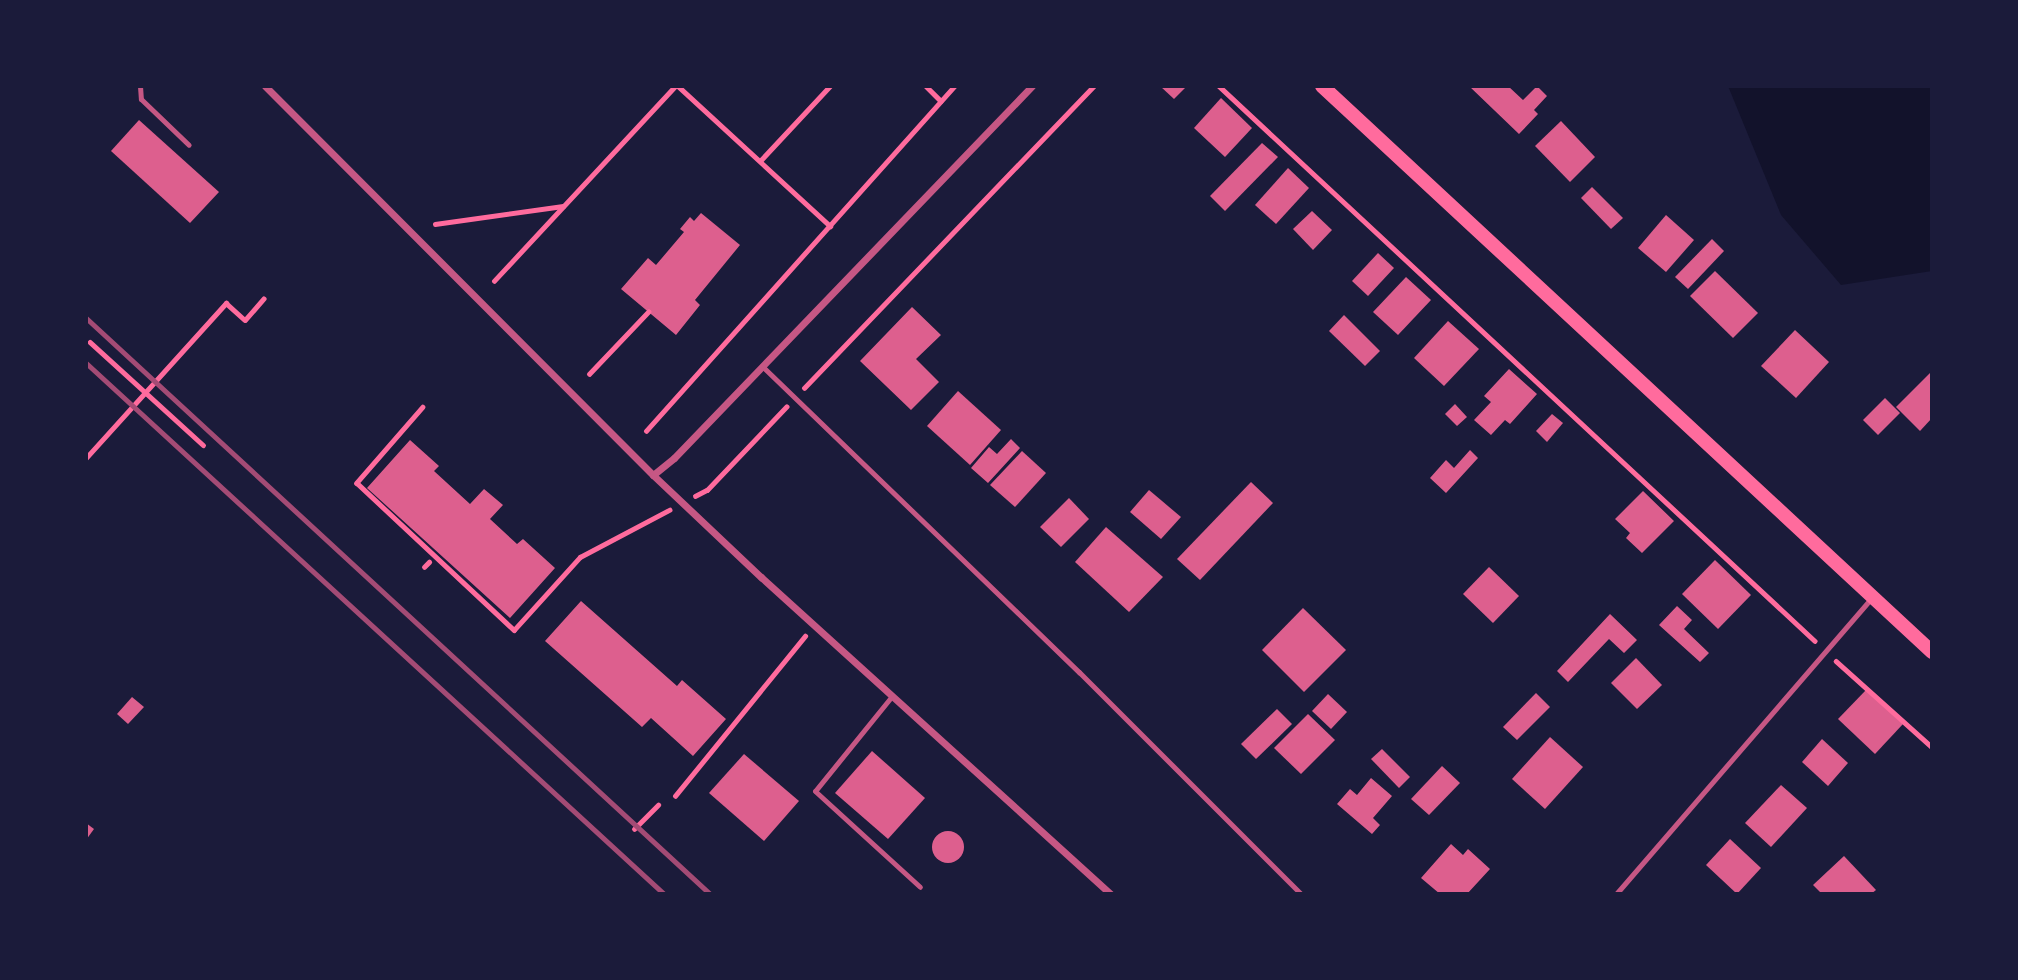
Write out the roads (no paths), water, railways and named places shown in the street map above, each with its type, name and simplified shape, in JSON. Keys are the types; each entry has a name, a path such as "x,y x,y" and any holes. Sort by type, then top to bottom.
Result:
{"main road":[{"path":"1322,86 1932,652"}],"street":[{"path":"265,86 653,475 1111,894"},
{"path":"653,475 1032,86"}],"lane":[{"path":"140,86 141,99 189,145"},
{"path":"762,366 1079,673 1301,894"},
{"path":"1616,894 1873,596"},
{"path":"892,696 815,790 920,887"}],"railway":[{"path":"86,318 710,894"},
{"path":"86,363 664,894"}]}
